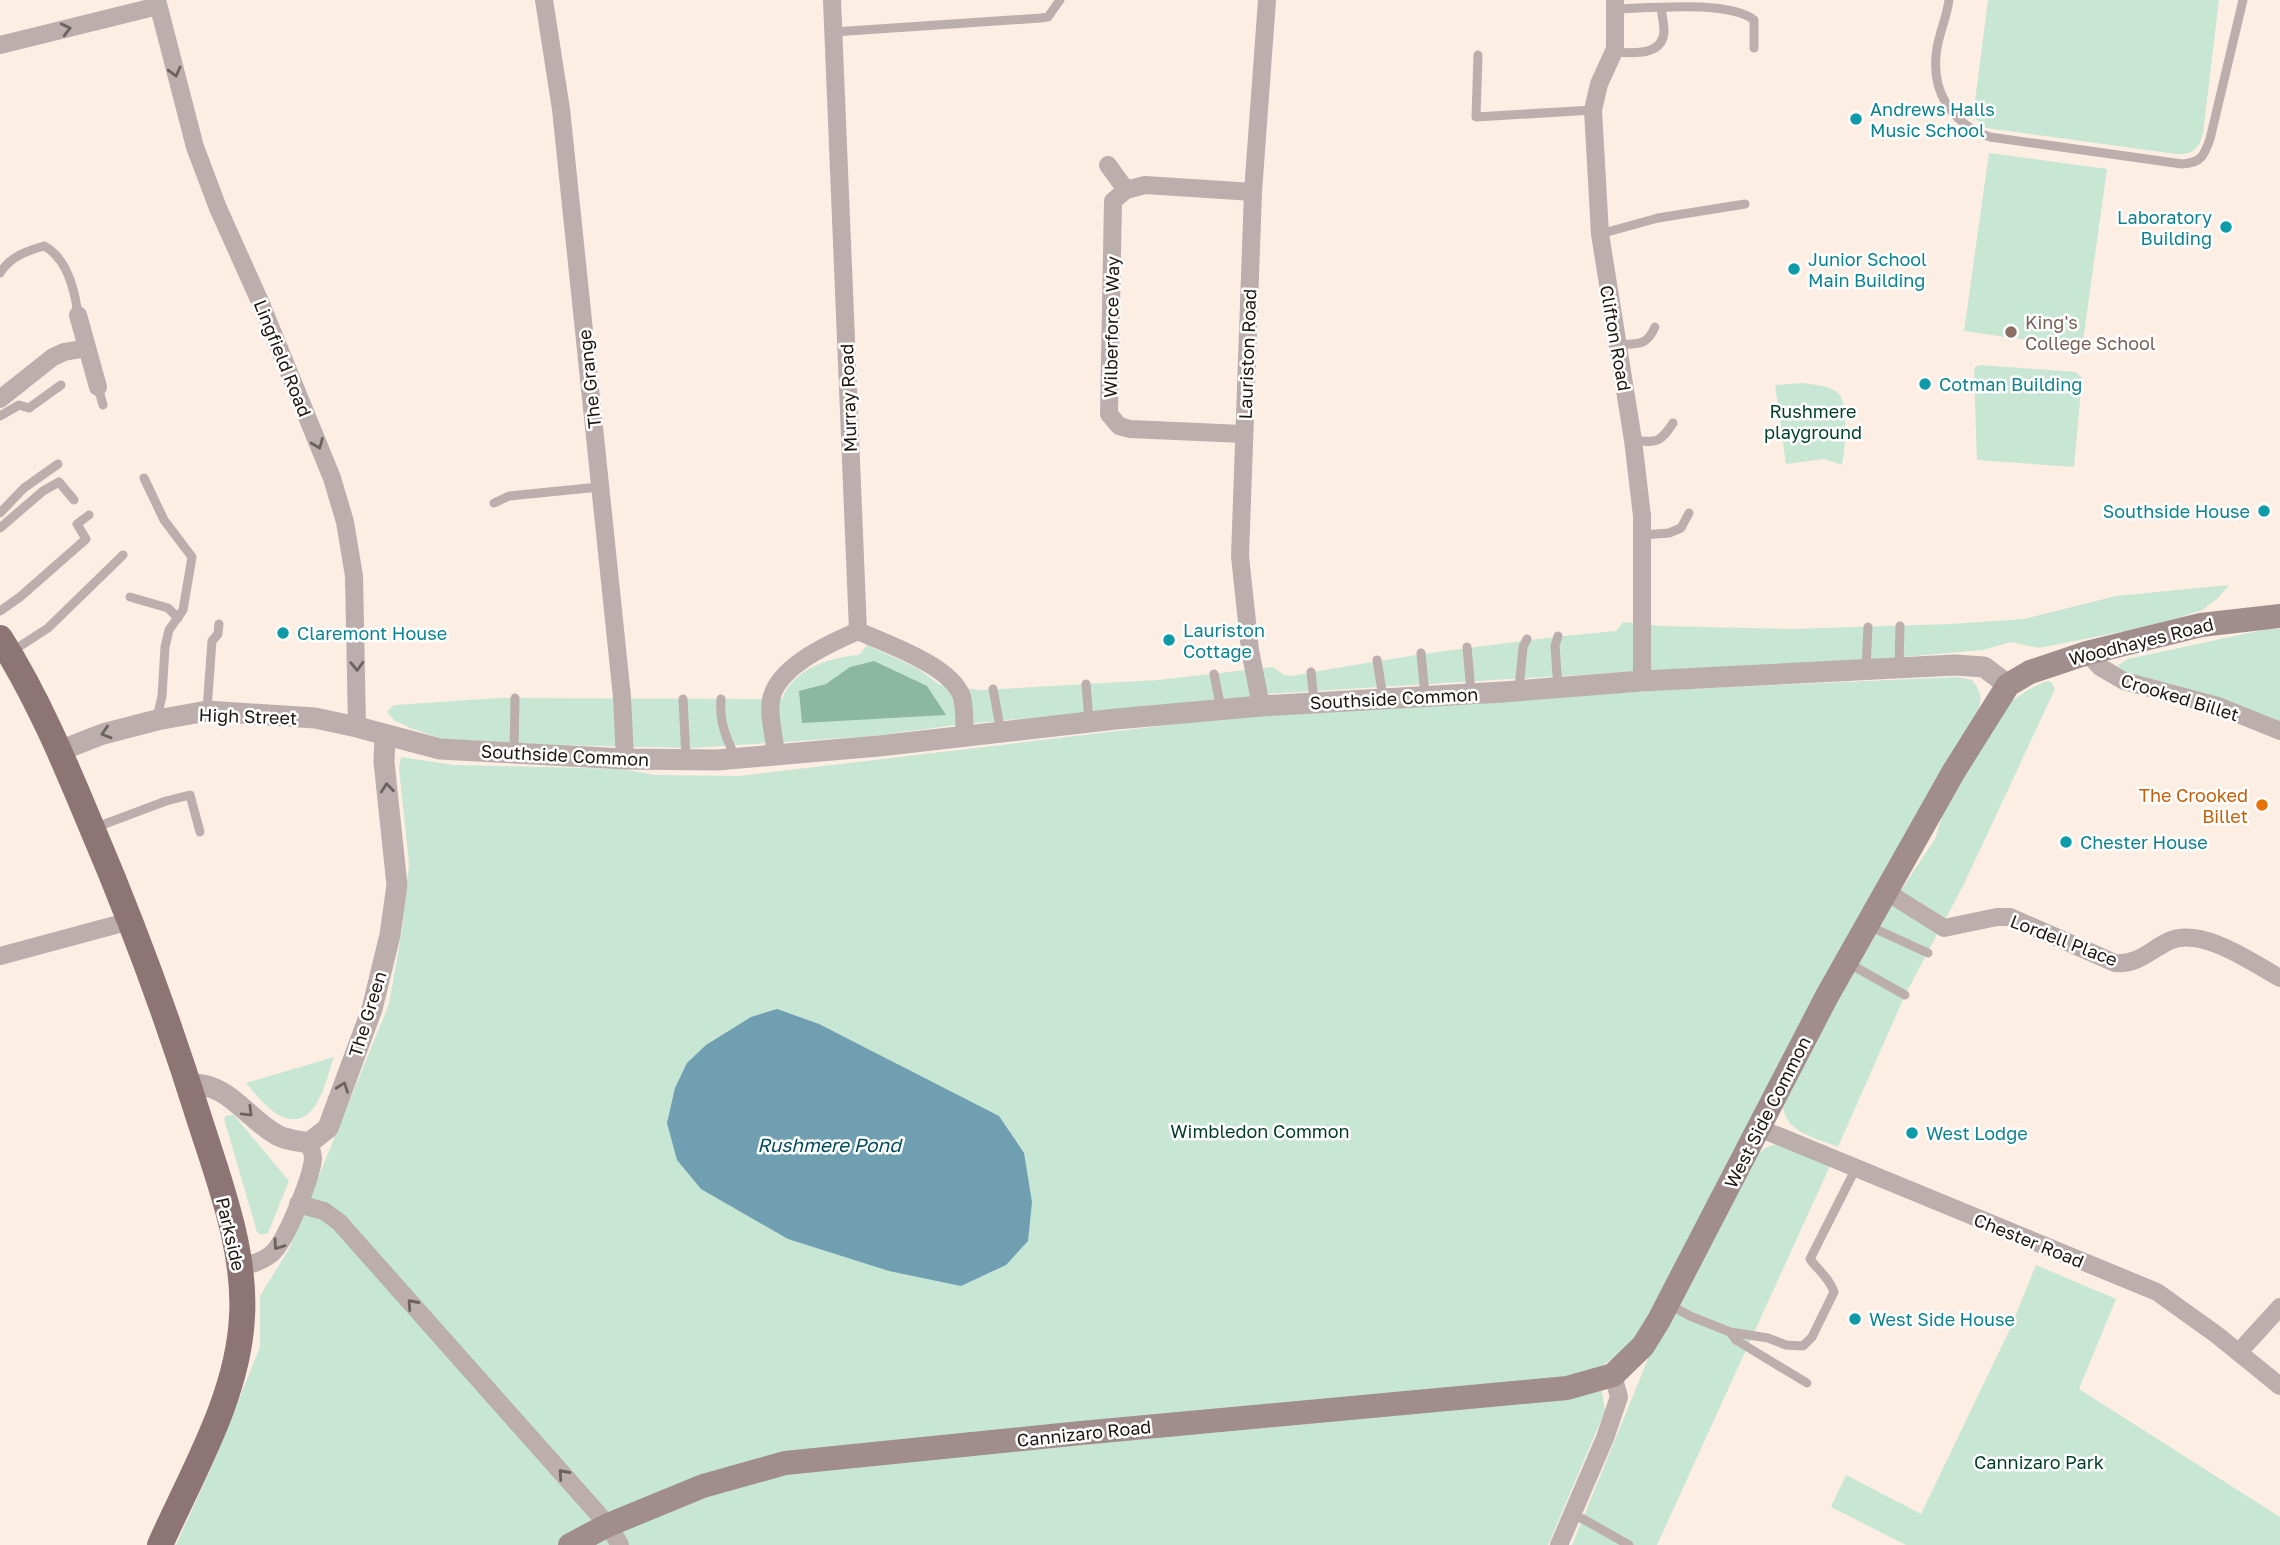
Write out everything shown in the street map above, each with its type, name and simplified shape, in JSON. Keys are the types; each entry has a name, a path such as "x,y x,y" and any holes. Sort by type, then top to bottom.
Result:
{"main road":[{"name":"Woodhayes Road","path":"2008,685 2031,672 2087,653 2201,625 2280,616"},
{"path":"3,642 32,693 59,751 130,921"},
{"name":"West Side Common","path":"1613,1375 1643,1346 1668,1304 1846,962 1954,771 2008,685"},
{"name":"Parkside","path":"130,921 215,1169 234,1239 242,1287 242,1318 237,1354 225,1398 159,1545"},
{"name":"Cannizaro Road","path":"570,1545 614,1535 703,1486 785,1463 1567,1388 1613,1375"}],"street":[{"name":"The Grange","path":"544,0 561,109 622,697 625,759"},
{"name":"Murray Road","path":"832,0 858,631"},
{"name":"Lauriston Road","path":"1261,706 1250,650 1240,556 1253,192 1267,0"},
{"path":"0,45 157,3"},
{"name":"Lingfield Road","path":"157,3 195,147 332,478 345,522 354,576 357,727"},
{"name":"Clifton Road","path":"1615,5 1614,52 1599,84 1593,110 1600,234 1633,440 1643,535 1642,681"},
{"path":"1108,165 1126,190 1145,185 1253,192"},
{"name":"Wilberforce Way","path":"1126,190 1114,201 1109,414 1119,426 1130,429 1244,434"},
{"path":"78,314 98,387"},
{"path":"0,399 53,357 87,348"},
{"path":"776,755 771,702 774,691 785,677 818,648 858,631 923,662 947,677 962,696 965,736"},
{"name":"Crooked Billet","path":"2087,653 2111,676 2218,706 2280,731"},
{"name":"Southside Common","path":"357,727 440,749 625,759 736,759 1261,706 1642,681 1955,665 1983,667 2008,685"},
{"name":"High Street","path":"59,751 103,733 207,711 292,716 357,727"},
{"name":"The Green","path":"309,1143 328,1128 372,1009 390,935 397,885 384,761 385,735"},
{"name":"Lordell Place","path":"1887,892 1944,928 1997,917 2010,917 2115,963 2126,964 2172,940 2201,939 2220,946 2280,978"},
{"path":"0,956 130,921"},
{"path":"188,1084 204,1083 239,1103 259,1124 279,1136 309,1143 313,1157 299,1204 280,1245 271,1255 254,1264 239,1267"},
{"name":"Chester Road","path":"1759,1128 2157,1292 2239,1352 2280,1386"},
{"path":"299,1204 324,1211 339,1222 614,1535"},
{"path":"2239,1352 2280,1307"},
{"path":"1559,1545 1605,1438 1619,1397 1613,1375"}],"lane":[{"path":"834,33 1041,19 1048,17 1060,0"},
{"path":"1949,0 1937,51 1941,98 1951,111 1977,132 1990,137 2182,164 2194,163 2200,158 2210,139 2243,0"},
{"path":"1615,5 1701,8 1747,13 1755,20 1754,48"},
{"path":"1614,52 1644,53 1654,48 1661,41 1664,32 1661,8"},
{"path":"1478,55 1476,117 1593,110"},
{"path":"1600,234 1658,218 1745,204"},
{"path":"0,273 6,263 26,251 44,246 58,258 64,268 78,314"},
{"path":"1618,345 1644,343 1650,338 1655,327"},
{"path":"0,416 19,405 29,408 61,385"},
{"path":"98,387 103,405"},
{"path":"1633,440 1653,442 1663,438 1674,423"},
{"path":"0,513 24,488 58,464"},
{"path":"144,478 163,520 192,557 183,610 169,630 165,647 162,696 157,720"},
{"path":"0,528 43,491 60,482 74,500"},
{"path":"494,503 509,496 599,487"},
{"path":"1643,535 1668,533 1681,528 1689,513"},
{"path":"0,611 20,597 86,539 77,523 89,515"},
{"path":"3,642 48,628 123,555"},
{"path":"130,597 168,608 178,618"},
{"path":"207,711 212,641 218,634 219,624"},
{"path":"1898,668 1899,626"},
{"path":"1866,670 1868,627"},
{"path":"1558,636 1555,646 1558,688"},
{"path":"1519,691 1522,642"},
{"path":"1467,647 1471,694"},
{"path":"1421,653 1425,697"},
{"path":"1377,660 1383,699"},
{"path":"1311,672 1314,703"},
{"path":"1214,674 1221,711"},
{"path":"1086,684 1089,723"},
{"path":"993,689 1001,732"},
{"path":"514,753 515,698"},
{"path":"683,699 686,760"},
{"path":"721,699 720,721 736,759"},
{"path":"92,829 166,801 190,795 200,832"},
{"path":"1868,925 1928,953"},
{"path":"1846,962 1905,995"},
{"path":"1668,1304 1730,1332 1768,1338 1786,1345 1803,1346 1812,1337 1834,1292 1831,1284 1810,1259 1856,1168"},
{"path":"1730,1332 1736,1340 1807,1383"},
{"path":"1572,1515 1629,1545"}],"green space":[{"path":"1988,0 2219,0 2203,133 2197,147 2191,152 2176,154 1986,128 1973,117"},
{"path":"1989,153 2107,169 2082,348 1964,331"},
{"path":"1980,365 2076,372 2082,378 2074,467 1977,460 1974,372 1975,367"},
{"name":"Rushmere playground","path":"1803,383 1832,389 1842,400 1845,428 1842,465 1824,459 1786,464 1775,385"},
{"path":"2229,585 2217,599 2202,610 2160,624 2039,648 2011,642 1983,650 1879,659 1265,694 1260,697 964,724 873,736 693,748 555,745 444,739 410,728 394,720 387,712 394,705 499,698 782,699 787,689 804,672 825,662 859,655 867,645 917,668 940,685 981,690 1158,680 1273,667 1284,675 1291,676 1453,650 1616,631 1623,622 1663,626 1792,629 2024,619 2116,596"},
{"path":"2267,629 2280,629 2280,722 2124,675 2118,665 2128,659"},
{"path":"874,661 927,686 946,715 802,723 799,691 826,684 850,667"},
{"name":"Wimbledon Common","path":"1956,677 1972,680 1979,690 1980,703 1974,719 1650,1321 1631,1346 1602,1366 1600,1380 1605,1411 1548,1545 176,1545 214,1461 260,1347 260,1296 289,1249 389,1004 402,930 409,864 399,768 401,757 454,765 622,769 655,775 739,776 1236,717 1667,690"},
{"path":"2046,681 2051,682 2055,689 1964,884 1905,995 1838,1147 1801,1132 1788,1120 1782,1101 1869,938 1935,839 1943,813 2006,705"},
{"path":"334,1057 318,1101 304,1117 283,1117 272,1111 246,1083"},
{"path":"234,1115 289,1181 268,1233 261,1235 257,1232 224,1119"},
{"path":"1777,1144 1830,1166 1657,1545 1572,1545 1650,1354 1755,1156 1767,1147"},
{"name":"Cannizaro Park","path":"2036,1265 2116,1299 2079,1389 2280,1517 2280,1545 1906,1545 1831,1507 1846,1475 1921,1514 2010,1329"}],"water":[{"name":"Rushmere Pond","path":"777,1009 819,1024 999,1116 1024,1153 1032,1202 1028,1241 1006,1265 961,1286 889,1271 788,1239 701,1189 677,1160 667,1123 675,1088 687,1063 706,1045 751,1017"}],"place":[{"name":"Andrews Halls Music School","path":"1856,119"},
{"name":"Laboratory Building","path":"2226,227"},
{"name":"Junior School Main Building","path":"1794,269"},
{"name":"King's College School","path":"2011,332"},
{"name":"Cotman Building","path":"1925,384"},
{"name":"Southside House","path":"2264,511"},
{"name":"Claremont House","path":"283,633"},
{"name":"Lauriston Cottage","path":"1169,640"},
{"name":"The Crooked Billet","path":"2262,805"},
{"name":"Chester House","path":"2066,842"},
{"name":"West Lodge","path":"1912,1133"},
{"name":"West Side House","path":"1855,1319"}]}
